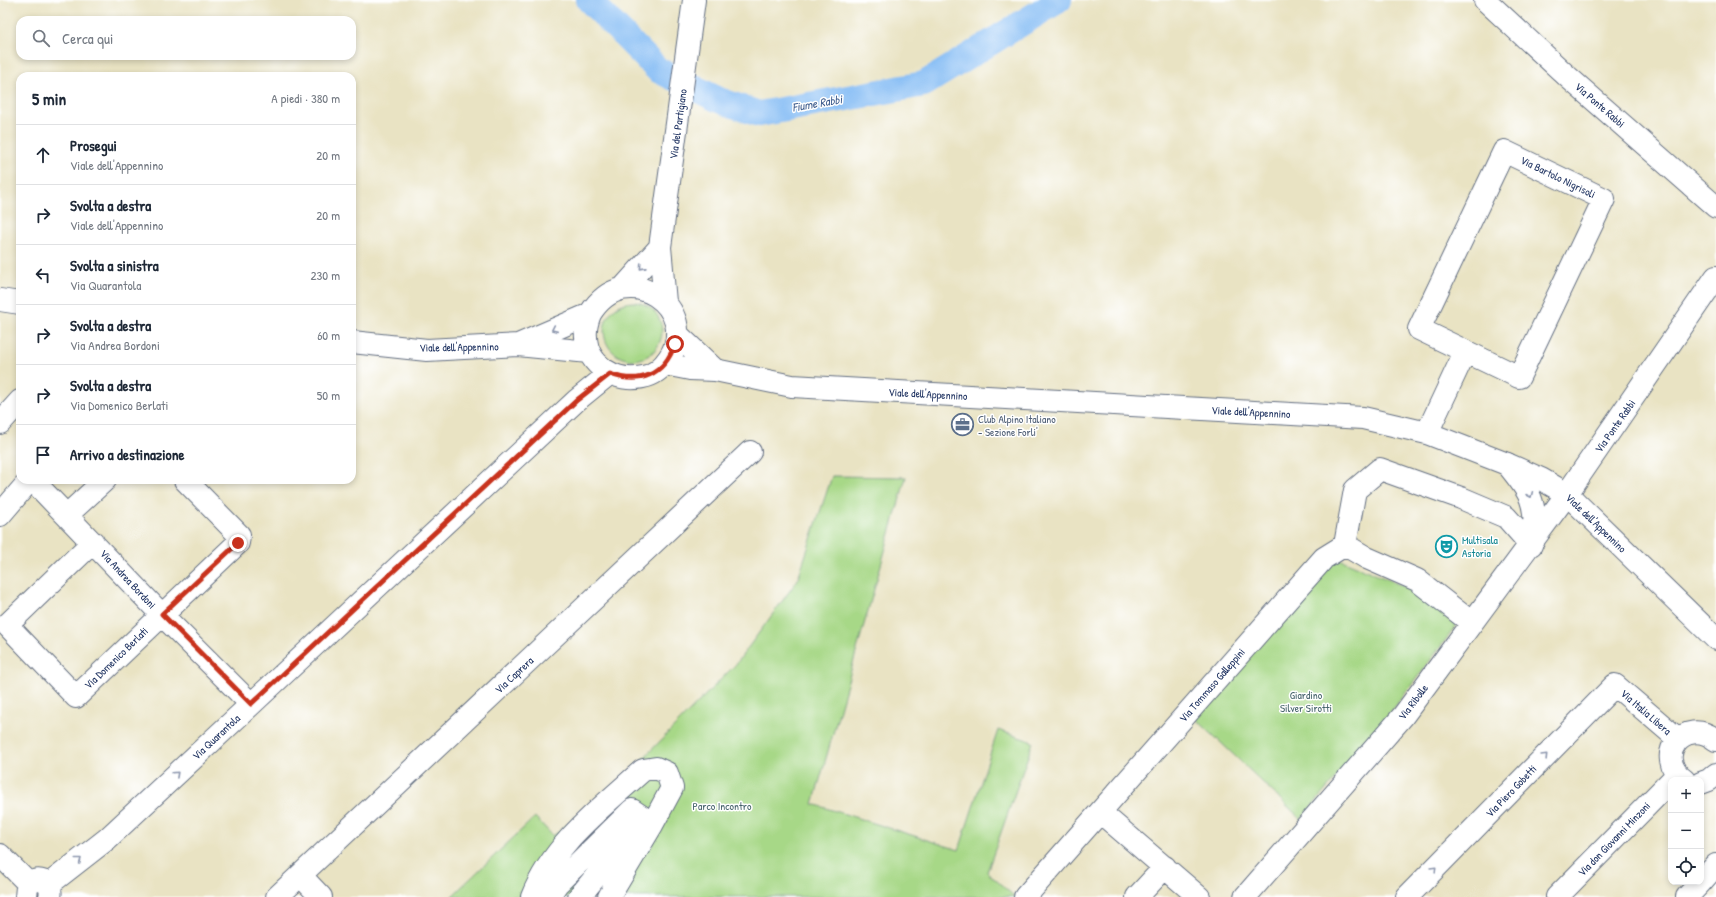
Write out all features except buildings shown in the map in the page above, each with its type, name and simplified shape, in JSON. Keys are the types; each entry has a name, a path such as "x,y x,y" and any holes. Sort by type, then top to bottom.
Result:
{"street":[{"name":"Via del Partigiano","path":"665,302 660,247 676,140 694,0"},
{"name":"Via Ponte Rabbi","path":"1485,0 1568,77 1716,208"},
{"name":"Via Bartolo Nigrisoli","path":"1504,151 1604,199 1519,377 1465,352 1419,329 1504,151"},
{"path":"623,288 660,247"},
{"name":"Via Ponte Rabbi","path":"1567,494 1716,278"},
{"path":"623,288 638,288 653,292 665,302 674,317 677,334 672,355 665,364 656,372 639,378 621,378 610,374 598,364 589,352 586,339 586,326 590,314 603,296 623,288"},
{"path":"0,300 16,302"},
{"name":"Viale dell'Appennino","path":"518,345 590,314"},
{"path":"677,334 715,370"},
{"name":"Viale dell'Appennino","path":"356,342 427,350 518,345 589,352"},
{"path":"1426,432 1465,352"},
{"name":"Viale dell'Appennino","path":"665,364 690,369 715,370 792,386 1363,418 1426,432 1507,464 1541,479 1567,494 1716,639"},
{"name":"Via Quarantola","path":"38,891 107,838 577,400 610,374"},
{"path":"0,423 16,405"},
{"name":"Via Caprera","path":"277,897 750,452"},
{"path":"1507,464 1528,490 1534,505 1536,521 1533,542"},
{"path":"1472,623 1417,580 1367,558 1345,545 1355,490 1380,469 1460,498 1506,517 1533,542"},
{"path":"0,515 35,484"},
{"name":"Via Andrea Bordoni","path":"35,484 251,704"},
{"path":"67,515 101,484"},
{"name":"Via Domenico Berlati","path":"93,542 6,625 76,697 238,543 239,535 189,484"},
{"name":"Via Ribolle","path":"1245,897 1403,716 1567,494"},
{"name":"Via Tommaso Galleppini","path":"1026,896 1324,558 1345,545"},
{"name":"Via Italia Libera","path":"1615,684 1678,740"},
{"name":"Via Piero Gobetti","path":"1407,897 1615,684"},
{"name":"Via Italia Libera","path":"1675,777 1671,753 1673,746 1678,740 1685,734 1701,732 1716,740"},
{"path":"532,897 536,887 560,848 643,770 656,768 667,773 672,788 652,825 619,849 564,877 548,897"},
{"name":"Via don Giovanni Minzoni","path":"1557,897 1668,787"},
{"path":"1100,812 1200,897"},
{"path":"579,897 619,849"},
{"path":"609,897 619,849"},
{"path":"0,855 38,891"},
{"path":"1704,879 1716,865"},
{"path":"1137,897 1165,867"},
{"path":"301,876 321,897"},
{"path":"564,877 596,877"},
{"path":"1687,897 1698,885"}],"green space":[{"path":"633,302 644,304 654,310 660,320 662,331 660,342 654,352 644,358 633,360 622,358 612,352 606,342 604,331 606,320 612,310 622,304"},
{"name":"Parco Incontro","path":"832,476 906,477 813,804 959,850 998,730 1033,742 987,872 1015,897 451,897 535,817 553,836 622,780 736,664 797,581"},
{"name":"Giardino Silver Sirotti","path":"1337,558 1408,588 1457,625 1378,729 1301,819 1194,717"}],"waterway":[{"name":"Fiume Rabbi","path":"589,0 658,70 719,100 759,114 924,84 1059,0"}],"place":[{"name":"Club Alpino Italiano - Sezione Forli'","path":"963,425"},
{"name":"Multisala Astoria","path":"1447,546"}],"route":[{"path":"238,543 162,614 251,704 577,400 610,374 621,378 633,379 645,377 656,372 672,355 675,344"}]}
